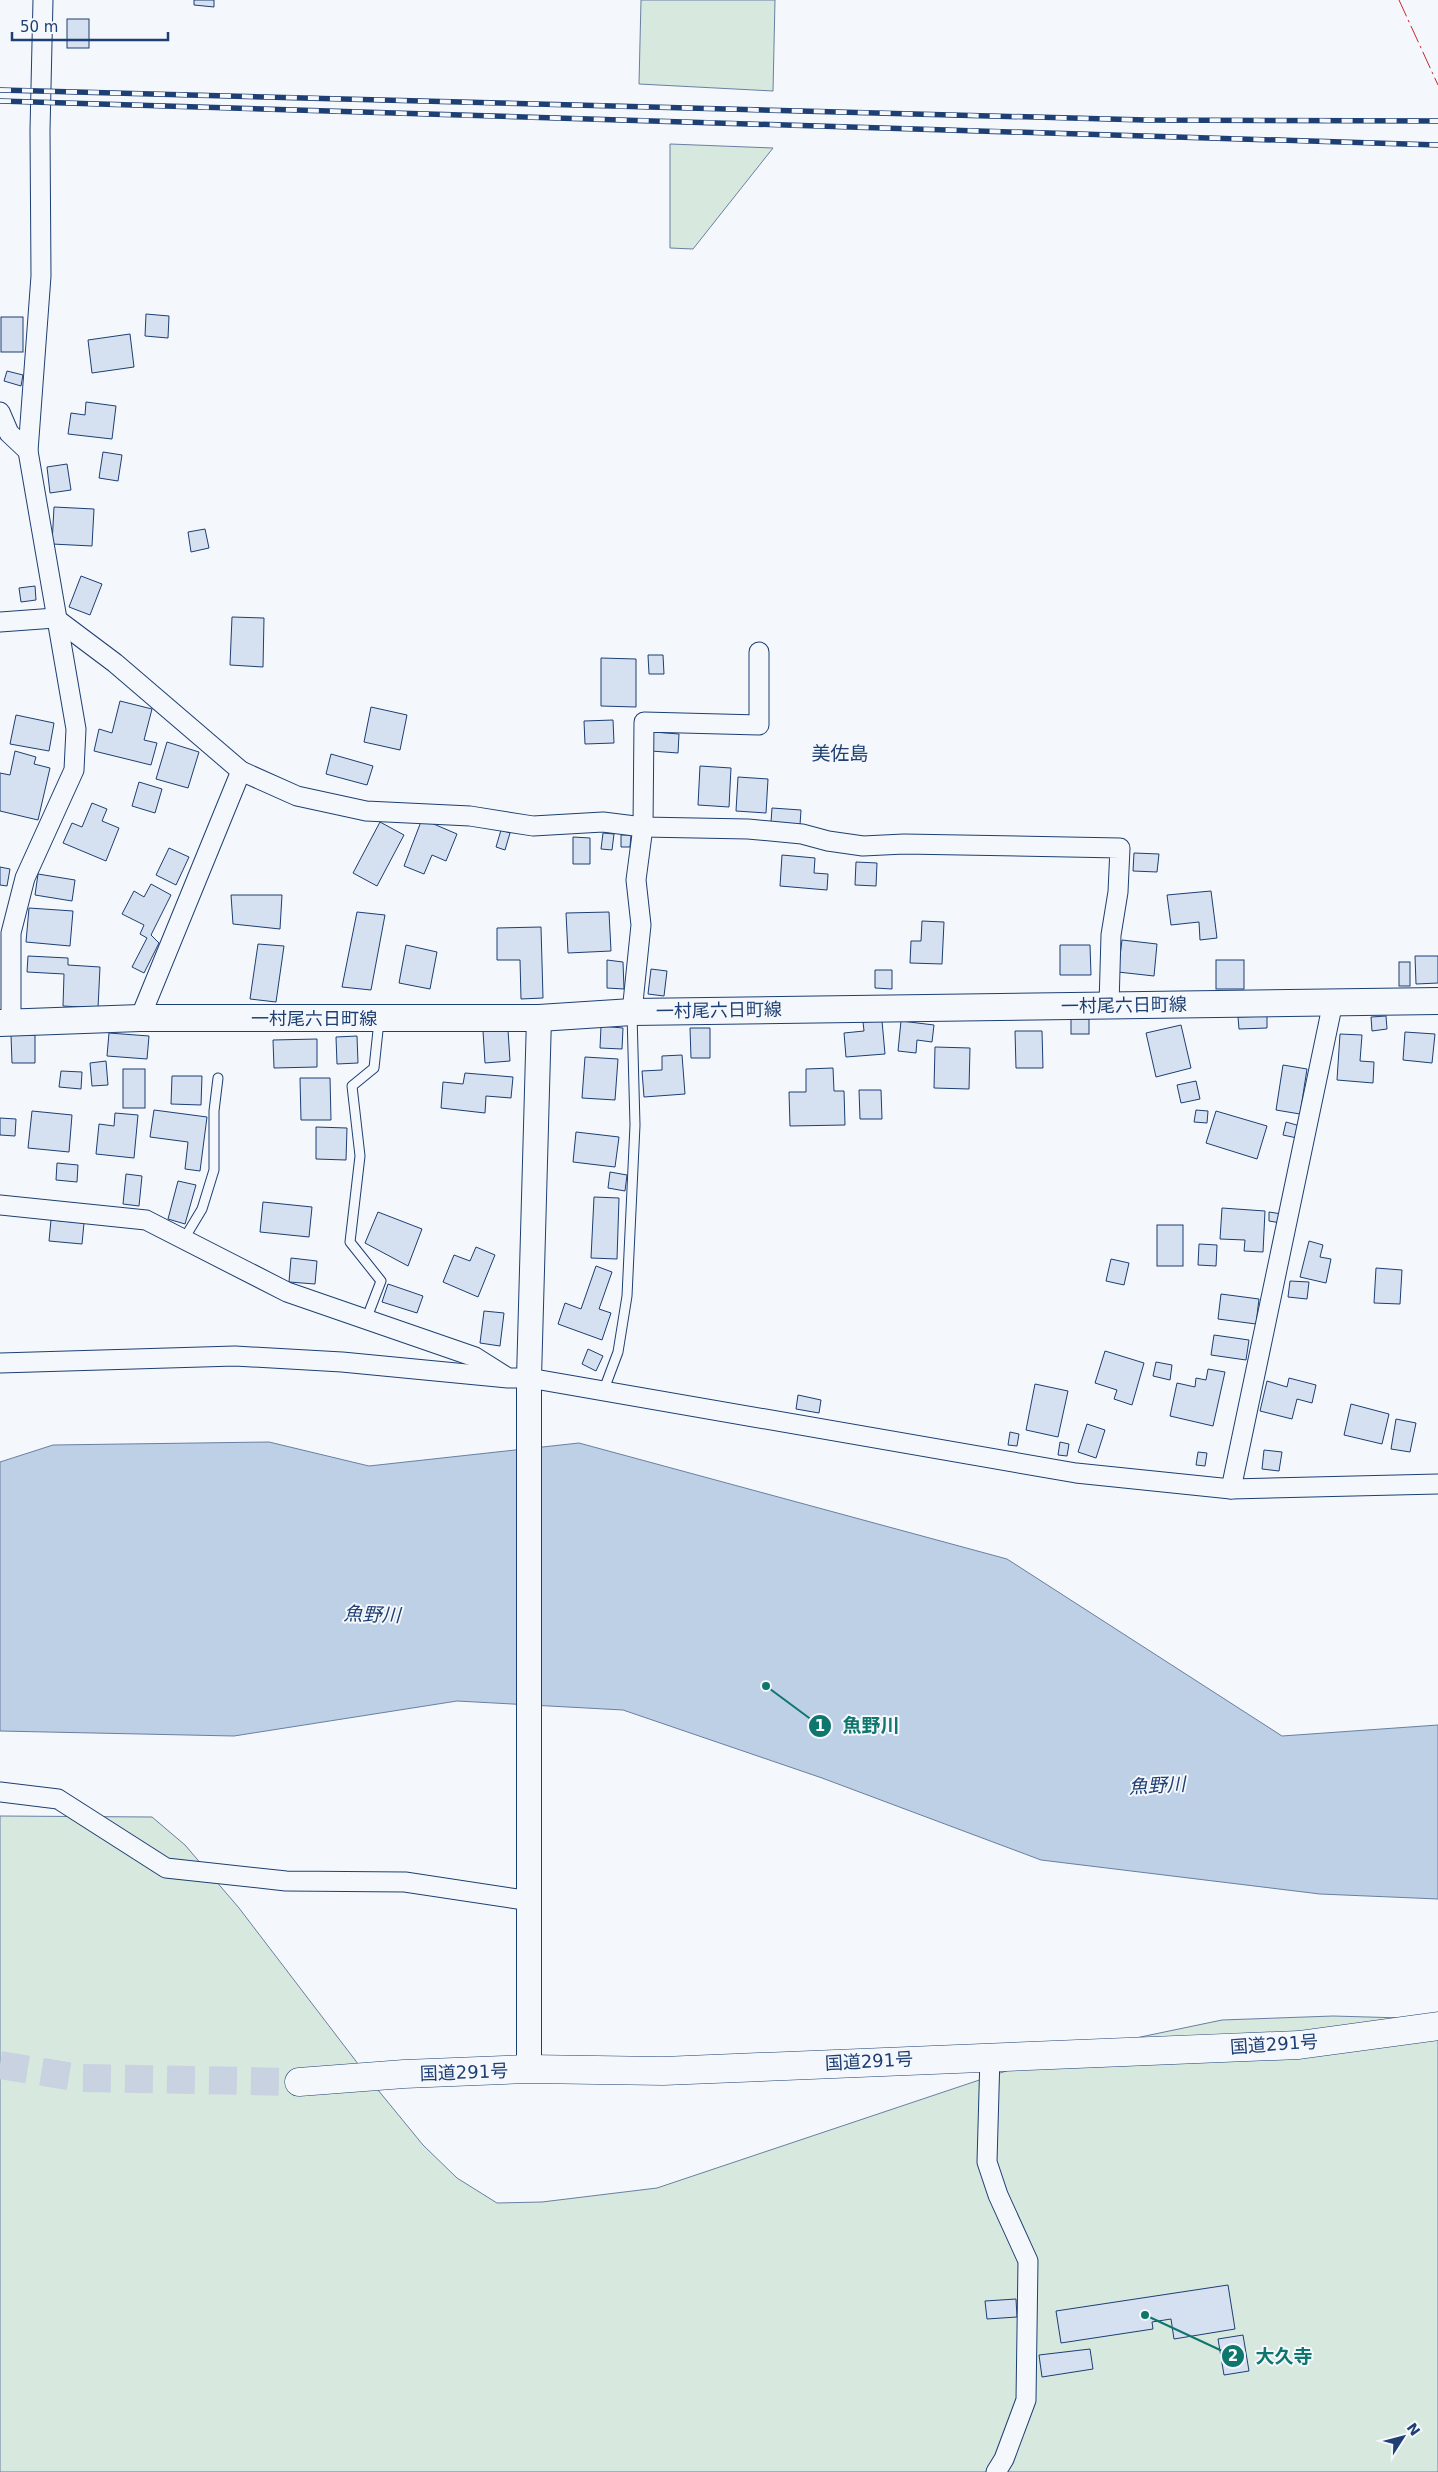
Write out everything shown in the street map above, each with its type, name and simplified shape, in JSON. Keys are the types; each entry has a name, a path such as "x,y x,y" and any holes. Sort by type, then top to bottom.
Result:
{"highway":[{"name":"国道291号","path":"299,2082 404,2074 529,2069 663,2072 990,2056 1299,2044 1438,2026"}],"main road":[{"name":"一村尾六日町線","path":"5,1022 140,1018 539,1018 632,1012 1438,1001"}],"street":[{"path":"5,1022 11,933 25,878 74,770 76,729 55,618 28,451 41,276 40,130 44,0"},
{"path":"0,412 9,433 28,451"},
{"path":"0,622 55,618 115,663 241,771 297,796 366,811 470,816 533,826 603,822 643,827 748,829 802,834 828,841 863,846 904,844 1120,848 1118,892 1110,935 1109,1005"},
{"path":"632,1012 641,925 636,880 643,827 644,722 759,725 759,652"},
{"path":"140,1018 241,771"},
{"path":"1231,1490 1334,1002"},
{"path":"529,2069 531,1901 519,1378 539,1018"},
{"path":"0,1205 146,1220 286,1292 475,1356 519,1378"},
{"path":"0,1363 235,1356 342,1362 519,1378 1076,1473 1231,1490 1438,1484"},
{"path":"0,1792 58,1799 166,1868 286,1882 405,1882 531,1901"},
{"path":"990,2056 987,2162 998,2195 1028,2261 1026,2400 1004,2459 996,2472"}],"lane":[{"path":"604,1392 618,1352 627,1296 635,1125 632,1012"},
{"path":"366,1320 381,1281 350,1242 360,1156 352,1086 374,1068 380,1018"},
{"path":"184,1239 202,1209 214,1170 214,1111 218,1078"}],"shaded area":[{"path":"641,0 775,0 773,91 639,84"},
{"path":"670,144 773,148 693,249 670,248"},
{"path":"0,1816 152,1817 185,1845 239,1908 378,2090 423,2145 457,2178 497,2203 542,2202 657,2188 1054,2055 1222,2020 1333,2016 1438,2019 1438,2472 0,2472"}],"water":[{"path":"269,1442 369,1466 579,1443 1007,1559 1282,1736 1438,1725 1438,1899 1320,1894 1041,1860 822,1778 623,1710 457,1701 234,1736 0,1731 0,1462 53,1445"}],"building":[{"path":"194,0 214,0 214,7 194,5"},
{"path":"67,19 89,19 89,48 67,48"},
{"path":"146,314 169,316 168,338 145,336"},
{"path":"1,317 23,317 23,352 1,352"},
{"path":"130,334 134,367 92,373 88,340"},
{"path":"7,371 23,375 21,386 4,381"},
{"path":"86,402 116,406 112,439 68,434 71,413 85,415"},
{"path":"103,452 122,455 118,481 99,478"},
{"path":"67,464 71,490 50,493 47,467"},
{"path":"54,507 94,509 92,546 52,544"},
{"path":"205,529 209,548 191,552 188,532"},
{"path":"81,576 102,584 90,615 69,607"},
{"path":"35,586 36,600 21,602 19,588"},
{"path":"232,617 264,618 263,667 230,665"},
{"path":"648,655 663,655 664,674 649,674"},
{"path":"601,658 636,659 636,707 601,706"},
{"path":"120,701 152,709 144,740 157,743 151,765 94,751 99,729 112,733"},
{"path":"371,707 407,715 400,750 364,742"},
{"path":"16,715 54,723 49,751 10,744"},
{"path":"613,720 614,743 585,744 584,721"},
{"path":"653,732 679,734 678,753 651,751"},
{"path":"167,742 199,752 188,788 156,779"},
{"path":"15,751 36,757 34,764 50,768 38,820 0,811 0,773 10,775"},
{"path":"331,754 373,766 367,785 326,774"},
{"path":"700,766 731,768 729,807 698,805"},
{"path":"738,777 768,779 766,813 736,811"},
{"path":"139,782 162,789 155,813 132,806"},
{"path":"92,803 107,809 102,821 119,828 106,861 63,843 72,823 82,827"},
{"path":"772,808 801,810 800,825 771,822"},
{"path":"422,819 457,834 446,861 432,855 424,874 404,866"},
{"path":"380,822 404,835 377,886 353,873"},
{"path":"501,830 510,833 505,850 496,847"},
{"path":"603,833 614,834 612,850 601,849"},
{"path":"621,835 631,835 630,847 621,847"},
{"path":"573,837 590,838 590,864 573,864"},
{"path":"169,848 189,857 176,885 156,875"},
{"path":"1134,853 1159,854 1157,872 1133,871"},
{"path":"782,855 815,858 814,873 828,874 827,890 780,886"},
{"path":"856,862 877,863 876,886 855,885"},
{"path":"0,867 10,869 7,886 0,885"},
{"path":"38,874 75,880 72,901 35,895"},
{"path":"151,884 171,895 151,935 159,943 144,973 132,967 147,938 140,934 144,925 122,914 134,891 144,897"},
{"path":"1211,891 1217,938 1200,940 1199,922 1171,925 1167,895"},
{"path":"231,895 282,895 280,929 233,924"},
{"path":"29,908 73,911 70,946 26,942"},
{"path":"357,912 385,915 371,990 342,987"},
{"path":"609,912 611,951 568,953 566,913"},
{"path":"922,921 944,922 942,964 910,963 911,941 921,941"},
{"path":"541,927 543,998 521,999 520,960 497,960 497,928"},
{"path":"1122,940 1157,944 1154,976 1118,972"},
{"path":"258,944 284,946 276,1002 250,999"},
{"path":"406,945 437,952 430,989 399,983"},
{"path":"1060,945 1090,945 1091,975 1060,975"},
{"path":"28,956 68,958 68,965 100,967 98,1008 63,1006 64,974 27,972"},
{"path":"1415,956 1438,956 1438,983 1416,984"},
{"path":"607,960 623,962 624,989 607,988"},
{"path":"1216,960 1244,960 1244,989 1216,989"},
{"path":"1399,962 1410,962 1410,986 1399,986"},
{"path":"651,969 667,971 664,996 648,994"},
{"path":"875,970 892,970 892,989 875,988"},
{"path":"1267,1016 1267,1028 1239,1029 1238,1017"},
{"path":"1386,1016 1387,1029 1372,1031 1371,1017"},
{"path":"1071,1019 1089,1019 1089,1034 1071,1034"},
{"path":"882,1021 885,1054 846,1057 844,1033 864,1031 863,1022"},
{"path":"901,1021 934,1025 932,1042 917,1040 916,1053 898,1051"},
{"path":"1181,1025 1191,1068 1156,1077 1146,1033"},
{"path":"601,1026 623,1028 622,1049 600,1048"},
{"path":"690,1028 710,1028 710,1058 691,1058"},
{"path":"508,1030 510,1061 485,1063 483,1031"},
{"path":"1015,1031 1042,1031 1043,1068 1016,1068"},
{"path":"1405,1032 1435,1034 1432,1063 1403,1060"},
{"path":"109,1033 149,1036 147,1059 107,1056"},
{"path":"1340,1034 1362,1035 1360,1061 1374,1062 1373,1083 1337,1080"},
{"path":"11,1035 35,1035 35,1063 12,1063"},
{"path":"357,1036 358,1063 337,1064 336,1037"},
{"path":"317,1039 317,1067 274,1068 273,1040"},
{"path":"935,1047 970,1048 969,1089 934,1088"},
{"path":"682,1055 685,1094 644,1097 642,1071 662,1070 662,1056"},
{"path":"585,1057 618,1059 615,1100 582,1098"},
{"path":"106,1061 108,1085 92,1086 90,1063"},
{"path":"1283,1065 1307,1069 1300,1114 1276,1110"},
{"path":"833,1068 834,1091 844,1091 845,1125 790,1126 789,1092 806,1092 806,1069"},
{"path":"123,1069 145,1069 145,1108 123,1108"},
{"path":"61,1071 82,1072 81,1089 59,1087"},
{"path":"465,1073 513,1077 511,1098 486,1096 485,1113 441,1108 443,1082 463,1084"},
{"path":"172,1076 202,1076 201,1105 171,1104"},
{"path":"300,1078 330,1078 331,1120 301,1120"},
{"path":"1196,1081 1200,1099 1181,1103 1177,1085"},
{"path":"859,1090 881,1090 882,1119 860,1119"},
{"path":"154,1110 207,1117 200,1171 185,1169 188,1142 150,1137"},
{"path":"1196,1110 1208,1111 1207,1123 1194,1122"},
{"path":"32,1111 72,1115 69,1152 28,1148"},
{"path":"1216,1111 1267,1126 1257,1159 1206,1143"},
{"path":"115,1113 138,1115 134,1158 96,1154 99,1124 114,1126"},
{"path":"0,1118 16,1119 15,1136 0,1135"},
{"path":"1286,1122 1300,1126 1297,1138 1283,1135"},
{"path":"316,1127 347,1128 346,1160 316,1159"},
{"path":"576,1132 619,1137 615,1167 573,1162"},
{"path":"57,1163 78,1165 77,1182 56,1180"},
{"path":"610,1172 627,1175 625,1191 608,1188"},
{"path":"126,1174 142,1176 139,1206 123,1204"},
{"path":"178,1181 196,1185 185,1224 168,1219"},
{"path":"594,1197 619,1198 617,1259 591,1258"},
{"path":"263,1202 312,1207 309,1237 260,1232"},
{"path":"1222,1208 1265,1211 1263,1252 1244,1251 1245,1240 1220,1239"},
{"path":"378,1212 422,1229 408,1266 365,1243"},
{"path":"1269,1212 1282,1214 1281,1223 1269,1221"},
{"path":"51,1220 84,1223 82,1244 49,1241"},
{"path":"1157,1225 1183,1225 1183,1266 1157,1266"},
{"path":"1309,1241 1323,1245 1320,1257 1331,1259 1326,1283 1300,1277"},
{"path":"1199,1244 1217,1245 1216,1266 1198,1265"},
{"path":"476,1247 495,1255 478,1297 443,1282 454,1255 470,1261"},
{"path":"291,1258 317,1261 315,1284 289,1282"},
{"path":"1111,1259 1129,1263 1124,1285 1106,1281"},
{"path":"596,1266 612,1272 599,1309 611,1313 602,1340 558,1324 565,1303 581,1309"},
{"path":"1376,1268 1402,1270 1400,1304 1374,1303"},
{"path":"1290,1281 1309,1282 1307,1299 1288,1297"},
{"path":"388,1284 423,1296 417,1313 382,1302"},
{"path":"1221,1294 1259,1299 1256,1324 1218,1319"},
{"path":"484,1311 504,1313 500,1346 480,1343"},
{"path":"1214,1335 1249,1340 1246,1360 1211,1355"},
{"path":"588,1349 603,1356 596,1371 582,1364"},
{"path":"1105,1351 1144,1363 1132,1405 1114,1399 1117,1390 1095,1383"},
{"path":"1156,1362 1172,1365 1170,1380 1153,1376"},
{"path":"1208,1369 1225,1372 1213,1426 1170,1416 1177,1383 1195,1387 1196,1378 1206,1380"},
{"path":"1289,1378 1316,1385 1312,1403 1297,1399 1292,1419 1260,1411 1267,1381 1287,1387"},
{"path":"1035,1384 1068,1391 1058,1437 1026,1430"},
{"path":"798,1395 821,1400 819,1413 796,1409"},
{"path":"1351,1404 1389,1414 1382,1444 1344,1435"},
{"path":"1396,1419 1416,1423 1410,1452 1391,1449"},
{"path":"1087,1424 1105,1430 1096,1458 1078,1452"},
{"path":"1010,1432 1019,1434 1017,1446 1008,1445"},
{"path":"1060,1442 1069,1444 1067,1456 1058,1455"},
{"path":"1264,1450 1282,1452 1279,1471 1262,1469"},
{"path":"1198,1452 1207,1453 1205,1466 1196,1465"},
{"path":"1228,2285 1235,2329 1174,2339 1171,2319 1152,2322 1153,2329 1061,2343 1056,2311"},
{"path":"1016,2299 1017,2317 987,2319 985,2301"},
{"path":"1243,2335 1249,2371 1224,2375 1218,2339"},
{"path":"1090,2349 1093,2369 1042,2377 1039,2355"}],"tunnel":[{"path":"0,2065 80,2078 299,2082"}],"railway":[{"path":"0,90 1145,120 1438,121"},
{"path":"0,101 1438,145"}],"power":[{"path":"1399,0 1438,85"}],"place":[{"name":"魚野川","path":"766,1686"},
{"name":"大久寺","path":"1145,2315"}],"district":[{"name":"美佐島","path":"840,753"}]}
